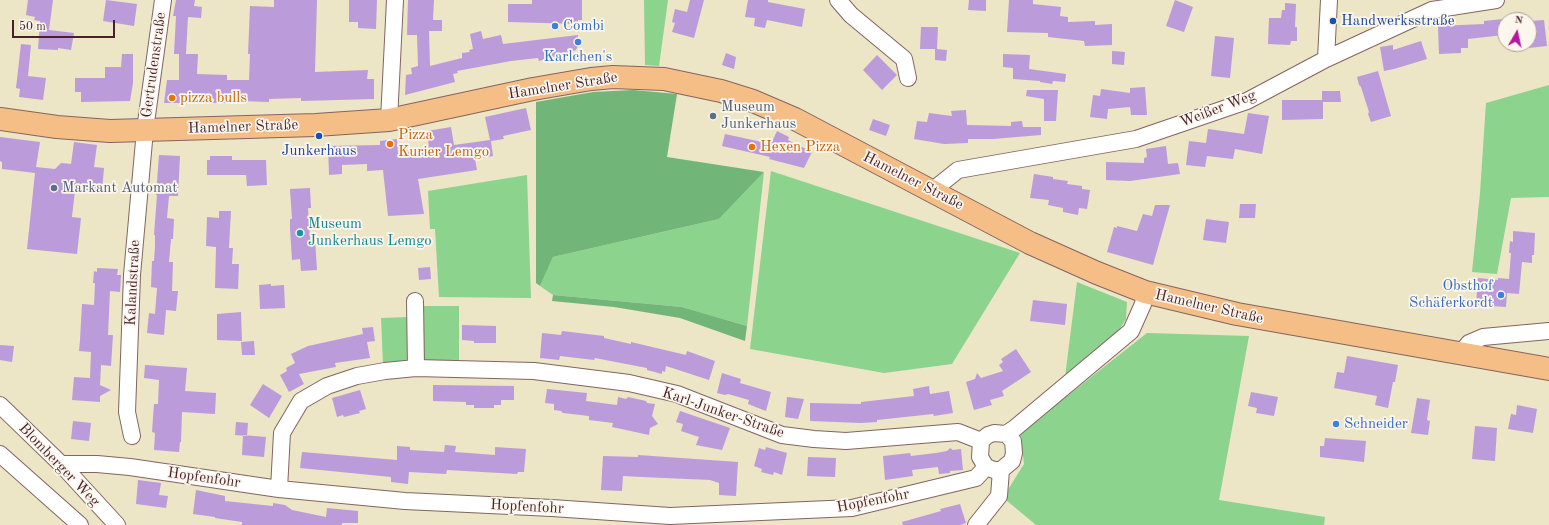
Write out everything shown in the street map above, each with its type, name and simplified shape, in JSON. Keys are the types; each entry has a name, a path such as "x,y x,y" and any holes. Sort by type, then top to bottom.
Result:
{"main road":[{"name":"Hamelner Straße","path":"0,119 56,127 110,131 316,125 389,120 533,88 613,76 664,79 721,91 753,101 795,119 933,190 1030,243 1097,273 1145,292 1237,314 1549,369"}],"street":[{"name":"Gertrudenstraße","path":"145,130 163,0"},
{"path":"389,120 395,0"},
{"path":"838,0 851,16 904,59 908,78"},
{"path":"1326,59 1329,0"},
{"name":"Weißer Weg","path":"933,190 958,170 1136,139 1247,101 1326,59 1432,10 1496,0"},
{"name":"Kalandstraße","path":"132,436 127,412 132,275 145,130"},
{"path":"976,525 999,496 993,469 980,457 981,441 988,435 994,433 1006,434 1131,331 1143,304 1145,292"},
{"path":"415,301 416,368"},
{"path":"1460,354 1469,343 1483,337 1549,331"},
{"name":"Karl-Junker-Straße","path":"278,488 282,433 300,401 327,386 357,376 416,368 534,371 629,383 677,394 782,435 846,441 958,432 981,441"},
{"name":"Blomberger Weg","path":"0,405 61,464 116,525"},
{"name":"Hopfenfohr","path":"61,464 97,464 278,488 405,501 552,508 670,521 852,508 976,478 993,469 1012,462 1014,453 1013,441 1006,434"},
{"path":"0,454 80,525"}],"green space":[{"path":"644,0 668,0 659,66 645,65"},
{"path":"1549,85 1549,197 1511,198 1497,274 1472,272 1480,193 1486,103"},
{"path":"633,90 677,94 667,157 764,172 719,219 553,257 540,286 536,283 536,102 593,92"},
{"path":"771,171 1020,253 952,364 884,373 750,349"},
{"path":"764,172 747,326 682,307 553,295 540,286 553,257 719,219"},
{"path":"527,175 531,298 439,297 435,229 430,229 428,191"},
{"path":"1077,282 1127,302 1126,319 1116,335 1065,377"},
{"path":"553,295 682,307 747,326 745,341 680,318 614,307 552,301"},
{"path":"419,306 459,306 459,364 421,364"},
{"path":"411,317 412,364 383,365 381,318"},
{"path":"1147,333 1249,336 1219,500 1325,517 1324,525 1036,525 1006,500 1009,488 1024,464 1020,433"}],"building":[{"path":"28,0 53,0 49,30 74,33 71,50 58,48 58,50 38,49 40,21 34,20 35,17 26,15"},
{"path":"106,0 137,4 134,26 103,21"},
{"path":"176,0 195,0 194,6 202,7 201,18 188,17 186,54 174,54 176,16 173,16"},
{"path":"274,0 317,0 315,72 368,70 367,79 374,79 374,99 301,101 301,98 269,99 269,102 240,101 240,103 164,103 167,80 179,80 179,54 198,54 197,74 227,75 227,80 249,80 250,54 248,54 250,6 274,7"},
{"path":"349,0 377,0 376,29 358,28 358,22 349,22"},
{"path":"408,0 434,0 433,20 442,20 442,31 429,31 430,66 462,58 462,53 470,52 469,50 473,49 470,34 481,31 483,39 501,35 503,44 578,35 578,46 576,50 539,61 538,58 511,61 457,71 458,73 453,74 455,82 405,95 406,75 412,74 411,68 418,66 417,35 407,35"},
{"path":"532,0 582,0 582,20 578,20 578,24 508,22 508,4 532,4"},
{"path":"690,0 704,0 694,38 672,32 675,23 672,22 675,9 687,12"},
{"path":"748,0 768,0 768,2 805,9 802,27 767,20 765,28 754,26 755,18 745,17"},
{"path":"969,0 986,0 986,11 968,10"},
{"path":"1009,0 1033,0 1033,4 1061,7 1060,16 1068,17 1068,22 1095,21 1095,25 1112,24 1112,45 1085,46 1084,41 1048,37 1048,33 1007,32"},
{"path":"1175,0 1193,7 1184,32 1166,26"},
{"path":"1285,3 1296,4 1295,27 1297,27 1297,41 1291,41 1290,45 1268,44 1269,18 1281,18 1282,10 1285,10"},
{"path":"1497,20 1497,36 1468,39 1468,48 1461,48 1461,53 1439,54 1438,26 1484,24 1484,21"},
{"path":"1537,20 1544,20 1547,46 1537,47"},
{"path":"921,27 938,27 937,49 947,50 946,61 935,60 935,49 920,49"},
{"path":"1215,36 1234,38 1230,78 1211,76"},
{"path":"1421,41 1427,59 1384,71 1380,47 1393,45 1393,50"},
{"path":"21,44 31,45 28,76 46,78 43,100 19,97 20,89 16,88"},
{"path":"1112,51 1125,52 1124,65 1112,64"},
{"path":"726,53 736,57 734,69 722,65"},
{"path":"122,54 133,54 133,83 130,101 81,102 81,92 75,92 75,78 105,78 105,67 121,67"},
{"path":"1003,54 1030,55 1029,69 1066,74 1065,82 1053,81 1052,84 1040,81 1013,79 1013,68 1003,67"},
{"path":"877,55 897,75 882,90 863,70"},
{"path":"1378,71 1391,116 1371,122 1357,77"},
{"path":"1145,87 1147,115 1131,115 1130,107 1108,109 1107,119 1090,117 1093,95 1100,96 1101,89 1130,93 1130,88"},
{"path":"1027,90 1058,90 1056,121 1044,121 1044,99 1026,96"},
{"path":"1322,91 1340,91 1341,102 1323,102 1323,119 1282,120 1282,100 1322,100"},
{"path":"526,108 531,130 503,136 504,139 491,141 493,156 475,159 477,170 418,179 424,214 388,216 383,170 367,171 367,164 342,165 342,174 329,175 328,146 380,145 380,141 397,139 398,154 429,149 427,131 451,127 454,145 490,140 485,117"},
{"path":"966,110 967,125 1011,126 1011,122 1022,121 1023,127 1041,127 1041,135 993,139 968,139 968,143 944,144 914,139 917,121 927,122 929,113 952,116 951,111"},
{"path":"1248,113 1269,116 1262,154 1235,149 1233,159 1207,156 1205,167 1186,165 1189,141 1206,143 1208,129 1244,134"},
{"path":"873,119 890,125 886,136 869,130"},
{"path":"777,131 789,137 788,140 812,152 804,168 769,159 770,157 722,146 725,134 771,144"},
{"path":"0,137 40,142 36,167 55,169 61,163 71,164 74,142 97,145 94,167 104,168 102,191 75,190 72,217 81,218 77,254 27,249 35,173 2,169 2,162 0,161"},
{"path":"1166,146 1168,164 1178,163 1180,174 1130,181 1106,180 1106,162 1144,163 1144,158 1147,157 1146,149"},
{"path":"159,155 180,156 178,196 169,196 167,218 174,219 173,239 171,239 169,262 173,262 172,291 178,291 176,311 166,310 164,335 147,333 149,313 155,314 157,288 151,287 152,261 154,261 155,246 154,235"},
{"path":"210,156 232,156 232,160 266,160 267,185 247,186 246,175 207,175 207,160 210,160"},
{"path":"1034,174 1068,181 1067,184 1082,186 1082,189 1090,190 1087,209 1079,208 1078,215 1063,212 1063,208 1048,205 1049,200 1030,198"},
{"name":"Museum Junkerhaus Lemgo","path":"310,188 311,208 308,208 310,240 315,239 317,270 301,271 300,259 292,260 290,189"},
{"path":"1240,204 1256,204 1255,218 1239,218"},
{"path":"1155,205 1170,205 1153,265 1107,252 1114,227 1117,228 1117,226 1137,231 1143,214 1152,216"},
{"path":"219,211 231,211 229,248 233,248 232,264 239,264 238,289 215,288 216,247 206,246 207,217 219,218"},
{"path":"1206,219 1229,222 1226,243 1203,240"},
{"path":"1513,231 1535,233 1532,263 1522,262 1519,294 1507,293 1506,307 1476,305 1478,278 1498,280 1498,278 1509,279 1511,253 1509,253 1510,241 1513,242"},
{"path":"430,267 431,279 419,280 418,268"},
{"path":"97,268 118,269 117,275 121,275 120,292 110,291 108,335 113,335 111,366 101,365 100,385 111,390 100,396 100,402 72,400 74,377 90,378 91,352 79,351 82,304 94,305 95,283 93,283 94,271 97,272"},
{"path":"271,284 271,286 284,285 285,308 260,309 259,285"},
{"path":"1033,300 1067,304 1065,325 1030,321"},
{"path":"241,312 242,341 217,340 217,314"},
{"path":"462,325 496,326 496,343 474,343 474,341 462,340"},
{"path":"373,327 375,341 367,342 370,358 335,363 336,367 299,374 304,384 289,392 280,375 287,371 286,368 295,363 291,354 308,346 363,334 362,328"},
{"path":"562,331 604,336 604,338 631,344 631,342 686,355 687,351 715,361 709,380 666,366 665,372 662,371 662,374 647,370 647,368 595,358 594,360 560,356 559,360 540,358 542,333 561,335"},
{"path":"254,341 255,355 242,355 241,342"},
{"path":"0,345 14,346 12,362 0,360"},
{"path":"1016,349 1031,372 1002,391 1004,396 990,400 992,405 974,410 966,382 975,379 977,373 981,378 1003,371 999,365 1003,362 1001,359"},
{"path":"1347,356 1398,365 1388,408 1375,405 1377,396 1334,388 1337,372 1344,373"},
{"path":"145,365 187,368 185,391 216,393 215,414 182,412 181,442 179,452 154,450 155,433 152,432 154,404 158,404 159,380 144,378"},
{"path":"722,373 741,379 740,383 771,392 766,411 748,404 749,400 728,394 725,395 717,393"},
{"path":"263,384 282,396 269,418 250,405"},
{"path":"433,385 514,386 514,400 501,400 501,405 494,405 494,408 474,408 474,405 466,405 466,402 433,401"},
{"path":"929,386 930,394 949,391 953,413 934,416 933,414 877,420 877,422 861,423 810,421 810,403 861,404 861,402 914,396 913,389"},
{"path":"547,389 587,393 586,401 617,405 618,397 626,399 628,397 646,401 647,403 655,404 652,416 658,424 650,428 649,435 612,427 613,423 589,420 589,416 563,413 561,411 554,410 554,404 545,403"},
{"path":"360,390 366,409 359,411 360,413 337,417 332,398"},
{"path":"1251,392 1278,397 1274,416 1256,413 1257,408 1248,406"},
{"path":"787,397 804,399 798,419 785,417"},
{"path":"1417,398 1430,400 1427,420 1430,421 1428,435 1411,433"},
{"path":"1517,405 1537,409 1533,433 1508,429 1511,414 1516,415"},
{"path":"680,411 730,428 722,450 696,445 699,437 681,431 683,424 676,422"},
{"path":"73,421 91,423 89,441 71,439"},
{"path":"236,422 248,423 247,436 235,435"},
{"path":"1475,426 1497,428 1495,461 1472,459"},
{"path":"243,435 266,437 264,457 242,455"},
{"path":"1325,438 1366,441 1364,462 1320,457 1320,446 1324,446"},
{"path":"445,445 456,446 455,452 495,455 495,447 526,449 524,472 518,472 517,474 447,470 446,474 409,472 408,484 391,482 391,477 300,468 302,452 397,460 397,446 410,447 410,450 444,452"},
{"path":"766,447 787,453 782,475 774,472 773,475 761,472 762,469 754,466 759,448 765,450"},
{"path":"950,448 953,450 961,449 963,470 939,474 938,467 912,470 913,476 885,480 883,456 910,453 911,456 947,451"},
{"path":"638,455 738,462 736,496 719,495 719,483 710,480 623,476 622,491 601,490 603,456 638,457"},
{"path":"808,457 836,458 835,477 807,476"},
{"path":"138,480 161,483 159,495 168,496 166,508 136,504"},
{"path":"196,490 225,496 225,501 273,506 273,503 285,505 292,510 326,517 327,508 358,511 358,523 342,523 342,525 242,525 242,522 193,514"},
{"path":"960,504 966,523 960,525 903,525 902,522"}],"place":[{"name":"Handwerksstraße","path":"1333,21"},
{"name":"Combi","path":"555,26"},
{"name":"Karlchen's","path":"578,42"},
{"name":"pizza bulls","path":"172,98"},
{"name":"Museum Junkerhaus","path":"713,116"},
{"name":"Junkerhaus","path":"319,136"},
{"name":"Pizza Kurier Lemgo","path":"390,144"},
{"name":"Hexen Pizza","path":"752,147"},
{"name":"Markant Automat","path":"54,188"},
{"name":"Museum Junkerhaus Lemgo","path":"300,233"},
{"name":"Obsthof Schäferkordt","path":"1501,295"},
{"name":"Schneider","path":"1336,424"}]}
